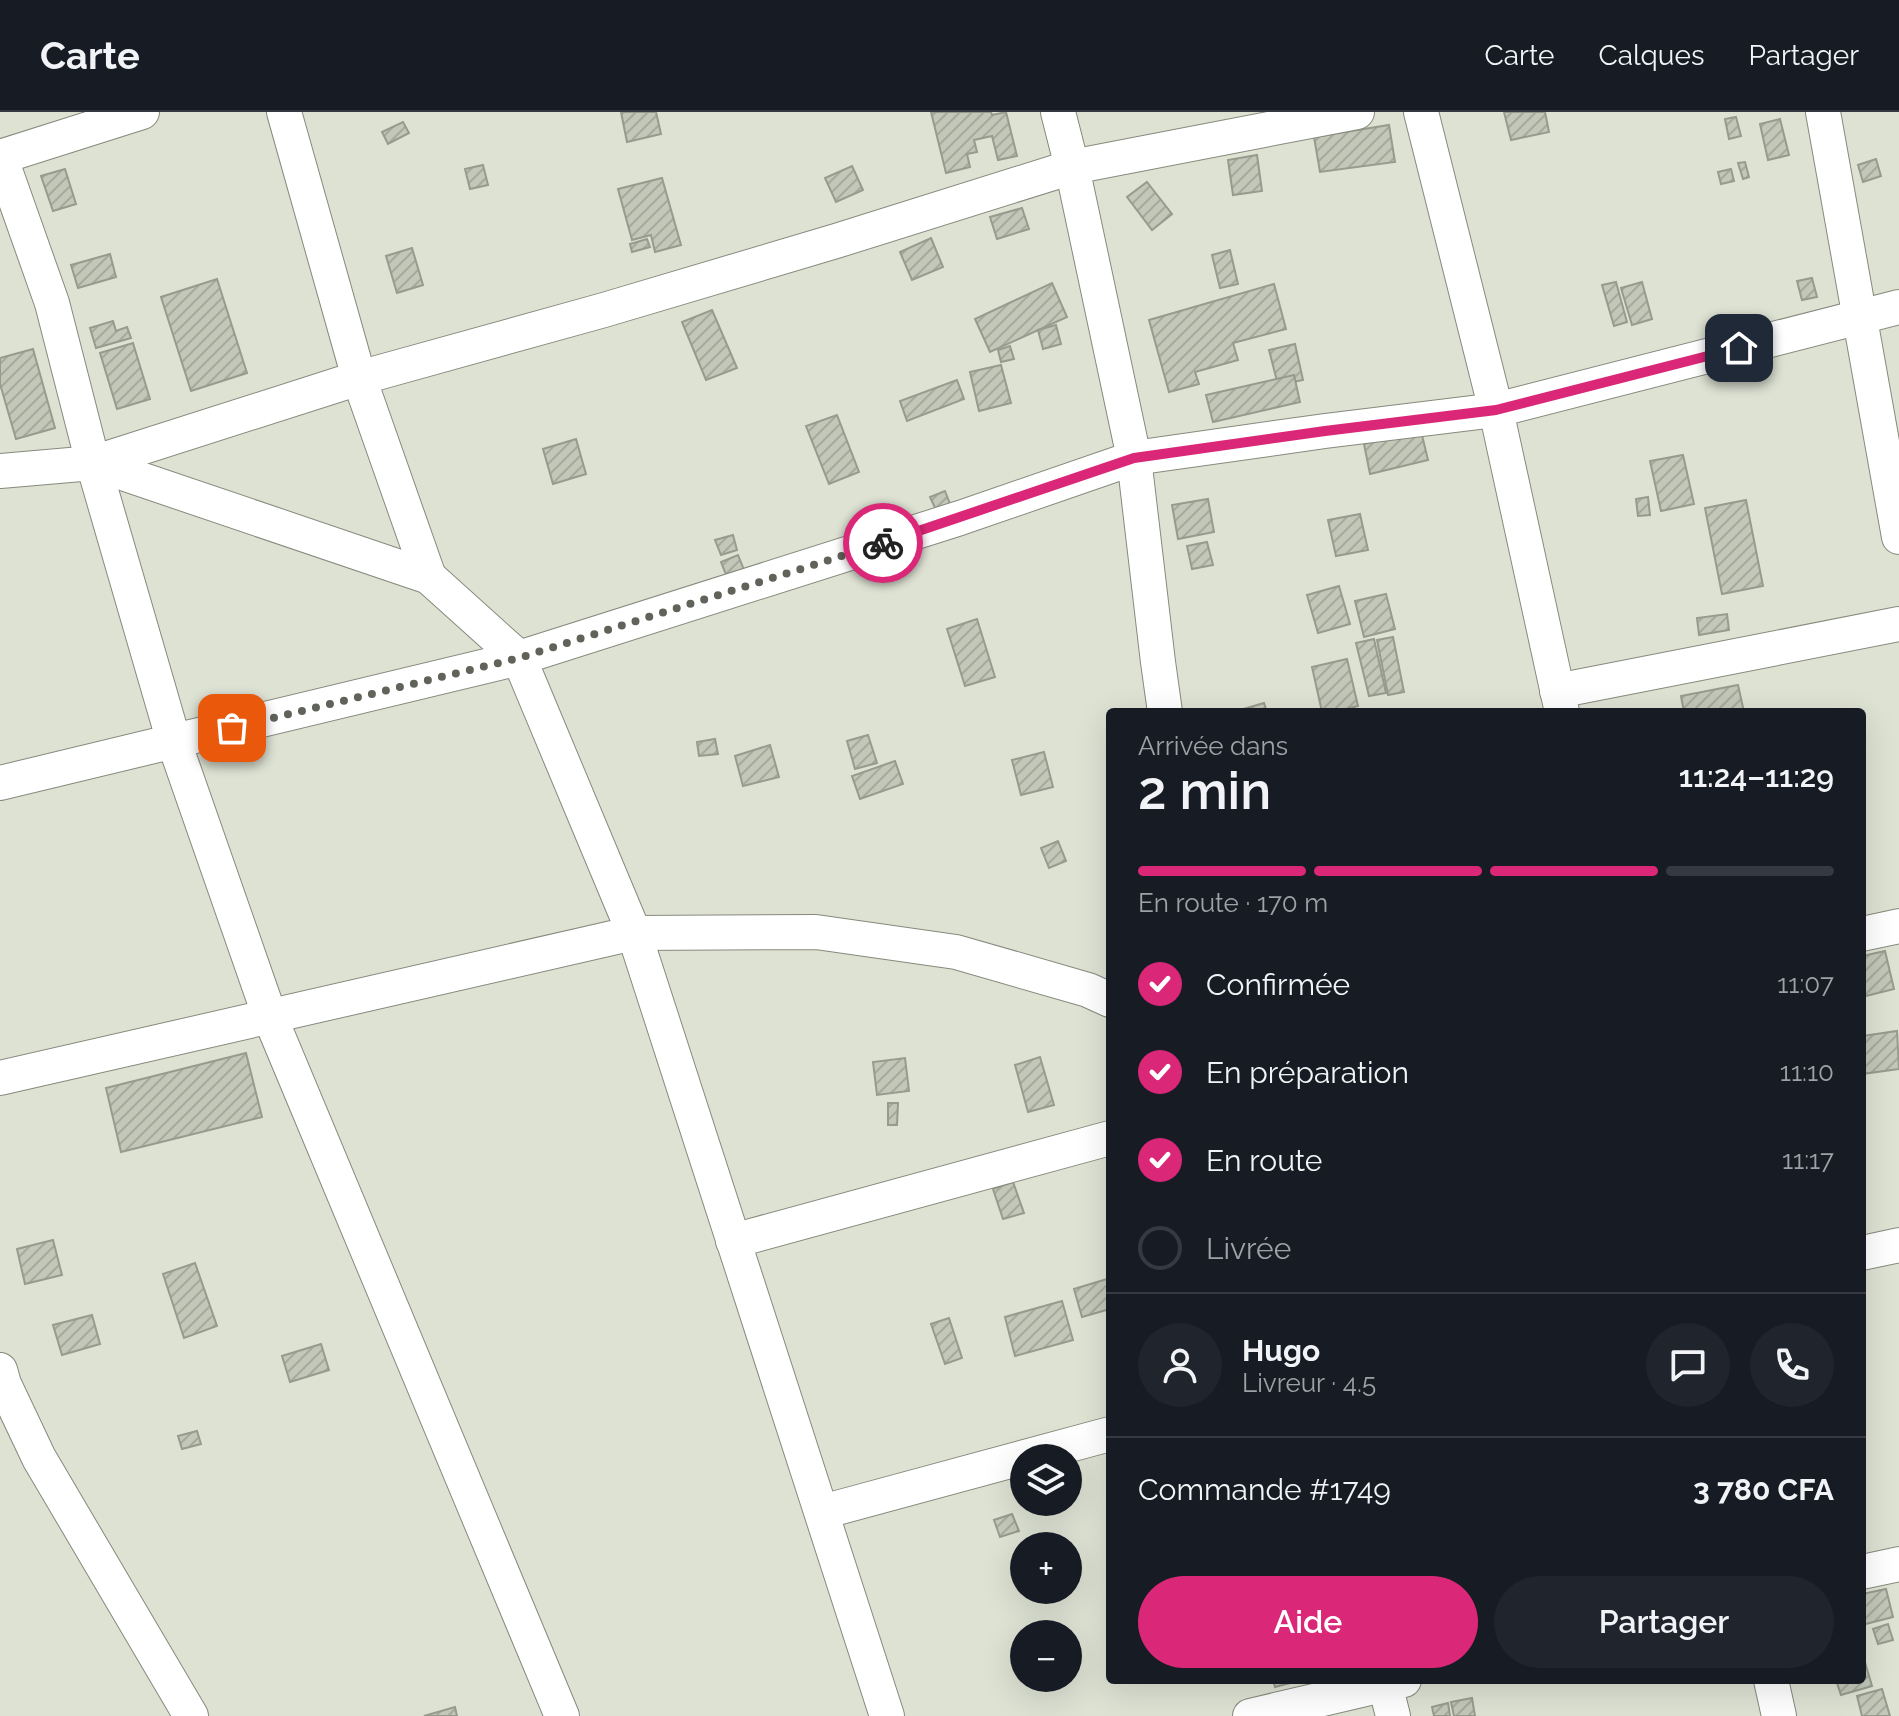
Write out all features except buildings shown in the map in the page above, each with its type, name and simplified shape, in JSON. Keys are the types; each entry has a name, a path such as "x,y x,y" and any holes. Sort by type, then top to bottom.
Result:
{"street":[{"path":"142,112 0,157 52,303 93,463 174,742 270,1017 562,1716"},
{"path":"284,112 359,378 429,577"},
{"path":"1058,112 1134,458 1164,708"},
{"path":"0,471 93,463 359,378 822,246 1072,167 1357,112"},
{"path":"1421,112 1496,410 1560,702 1899,624"},
{"path":"1823,112 1899,537"},
{"path":"0,783 519,658 960,518 1134,458 1496,410 1899,307"},
{"path":"93,463 429,577 519,658 634,933 887,1716"},
{"path":"1866,933 1899,926"},
{"path":"0,1078 634,933 816,932 956,952 1088,990 1106,998"},
{"path":"733,1241 1106,1139"},
{"path":"1866,1252 1899,1245"},
{"path":"0,1370 39,1458 191,1716"},
{"path":"822,1512 1106,1435"},
{"path":"1866,1571 1899,1564"},
{"path":"1772,1684 1779,1716"},
{"path":"1250,1716 1392,1690"}],"way so far":[{"path":"232,728 519,658 883,543"}],"route":[{"path":"883,543 1134,458 1496,410 1739,348"}]}
